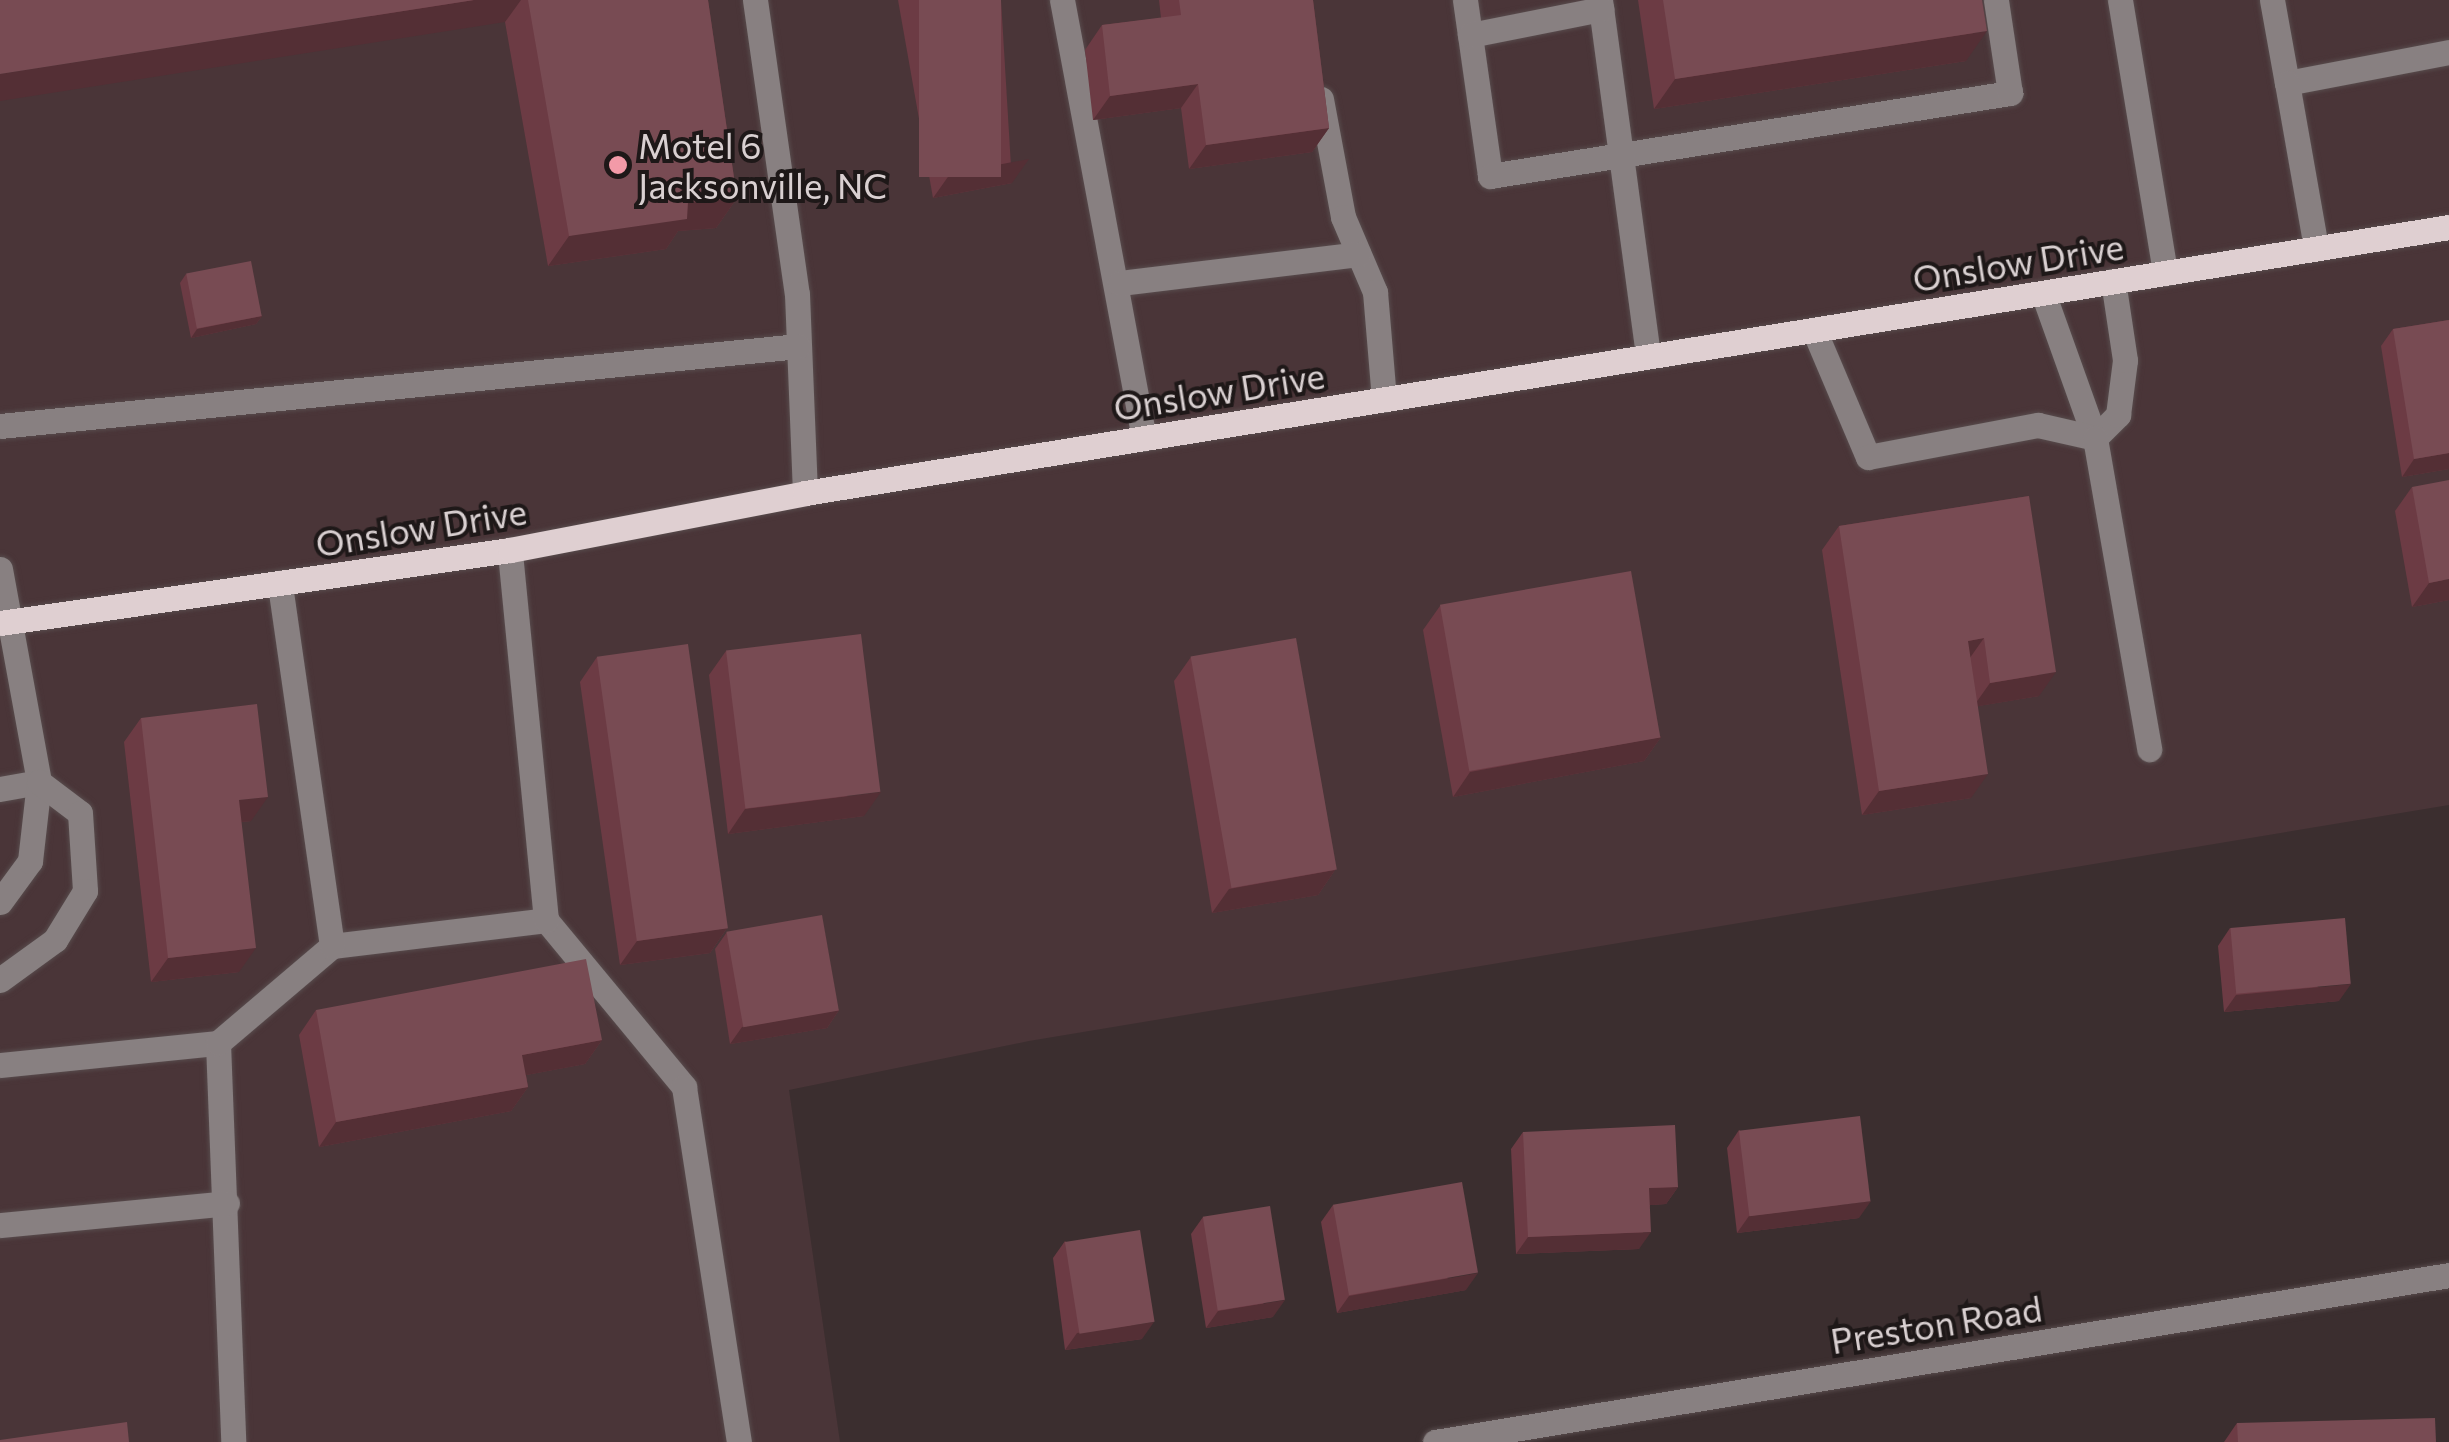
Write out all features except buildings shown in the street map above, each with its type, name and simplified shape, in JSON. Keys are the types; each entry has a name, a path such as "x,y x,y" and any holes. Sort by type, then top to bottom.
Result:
{"main road":[{"name":"Onslow Drive","path":"4,623 510,550 805,493 2449,226"}],"street":[{"path":"756,0 798,346 805,493"},
{"path":"1062,0 1120,283 1144,438"},
{"path":"1465,0 1490,176 2010,93 1996,0"},
{"path":"2120,0 2165,273"},
{"path":"2272,0 2316,248"},
{"path":"1470,35 1600,4 1648,356"},
{"path":"2286,83 2449,52"},
{"path":"1316,72 1358,254 1374,292 1384,400"},
{"path":"1120,283 1358,254"},
{"path":"2095,438 2118,416 2125,360 2113,282"},
{"path":"2043,293 2095,438 2149,749"},
{"path":"1814,330 1868,457 2038,425 2095,438"},
{"path":"0,426 798,346"},
{"path":"510,550 546,920 684,1088 739,1442"},
{"path":"0,569 4,623 40,782 30,861 0,902"},
{"path":"280,584 332,946"},
{"path":"0,789 40,782 80,813 84,891 55,940 0,980"},
{"path":"0,1065 218,1043 332,946 546,920"},
{"path":"218,1043 228,1203 234,1442"},
{"path":"0,1225 228,1203"},
{"name":"Preston Road","path":"1435,1442 2449,1275"}],"shaded area":[{"path":"0,0 2449,0 2449,805 1029,1041 789,1090 840,1442 0,1442"}],"place":[{"name":"Motel 6 Jacksonville, NC","path":"618,165"}]}
